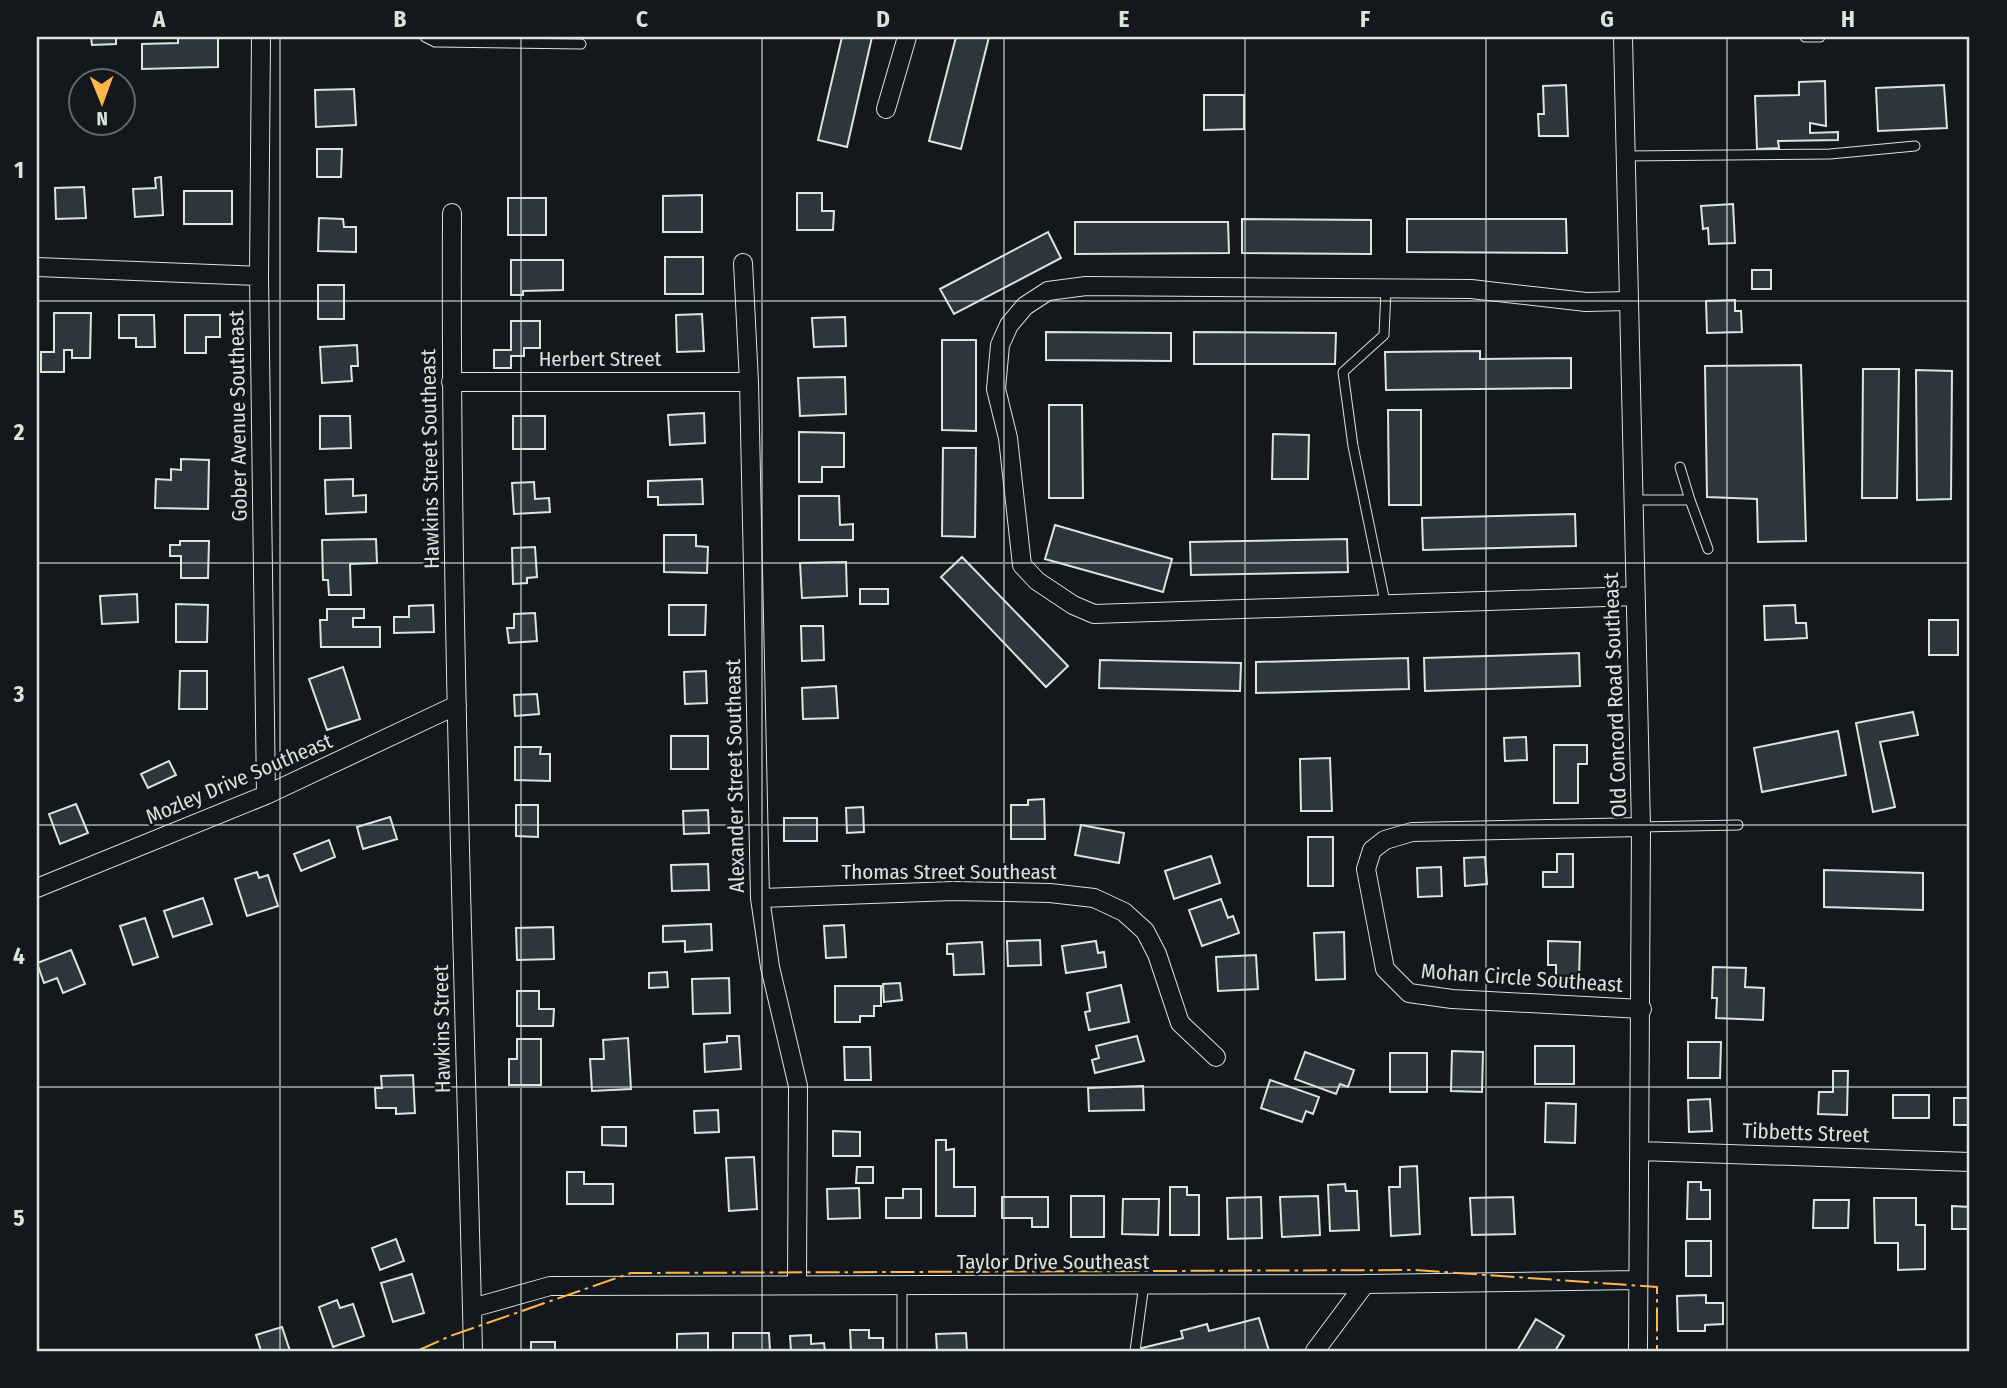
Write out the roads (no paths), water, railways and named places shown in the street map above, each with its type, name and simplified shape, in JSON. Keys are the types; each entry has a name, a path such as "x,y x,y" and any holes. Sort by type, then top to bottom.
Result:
{"street":[{"name":"Gober Avenue Southeast","path":"261,37 258,276 266,795"},
{"path":"886,109 907,37"},
{"name":"Old Concord Road Southeast","path":"1623,37 1641,827 1638,1351"},
{"name":"Hawkins Street Southeast","path":"452,213 451,382 457,705"},
{"name":"Alexander Street Southeast","path":"743,263 749,382 761,898 771,967 798,1086 797,1285"},
{"path":"37,267 258,276"},
{"path":"1628,301 1586,302 1471,289 1086,286 1048,291 1025,306 1009,325 1000,345 996,379 1008,438 1021,565 1037,581 1073,605 1094,614 1635,596"},
{"name":"Herbert Street","path":"451,382 749,382"},
{"name":"Mozley Drive Southeast","path":"37,888 266,795 457,705"},
{"name":"Hawkins Street","path":"457,705 473,1351"},
{"name":"Mohan Circle Southeast","path":"1641,827 1412,832 1385,840 1372,850 1366,869 1385,969 1409,993 1452,999 1642,1009"},
{"name":"Thomas Street Southeast","path":"761,898 953,891 1050,893 1094,898 1124,912 1145,930 1157,954 1180,1023 1216,1057"},
{"name":"Tibbetts Street","path":"1640,1151 1970,1162"},
{"name":"Taylor Drive Southeast","path":"472,1308 551,1286 1365,1284 1637,1280"},
{"path":"1315,1351 1365,1284"}],"lane":[{"path":"425,37 435,42 581,44"},
{"path":"1805,37 1820,37"},
{"path":"1625,156 1830,154 1914,146"},
{"path":"1385,603 1353,446 1343,372 1384,335 1386,289"},
{"path":"1680,467 1708,550"},
{"path":"1633,500 1690,500"},
{"path":"1641,827 1738,825"},
{"path":"902,1284 902,1351"},
{"path":"1135,1351 1144,1284"}]}
